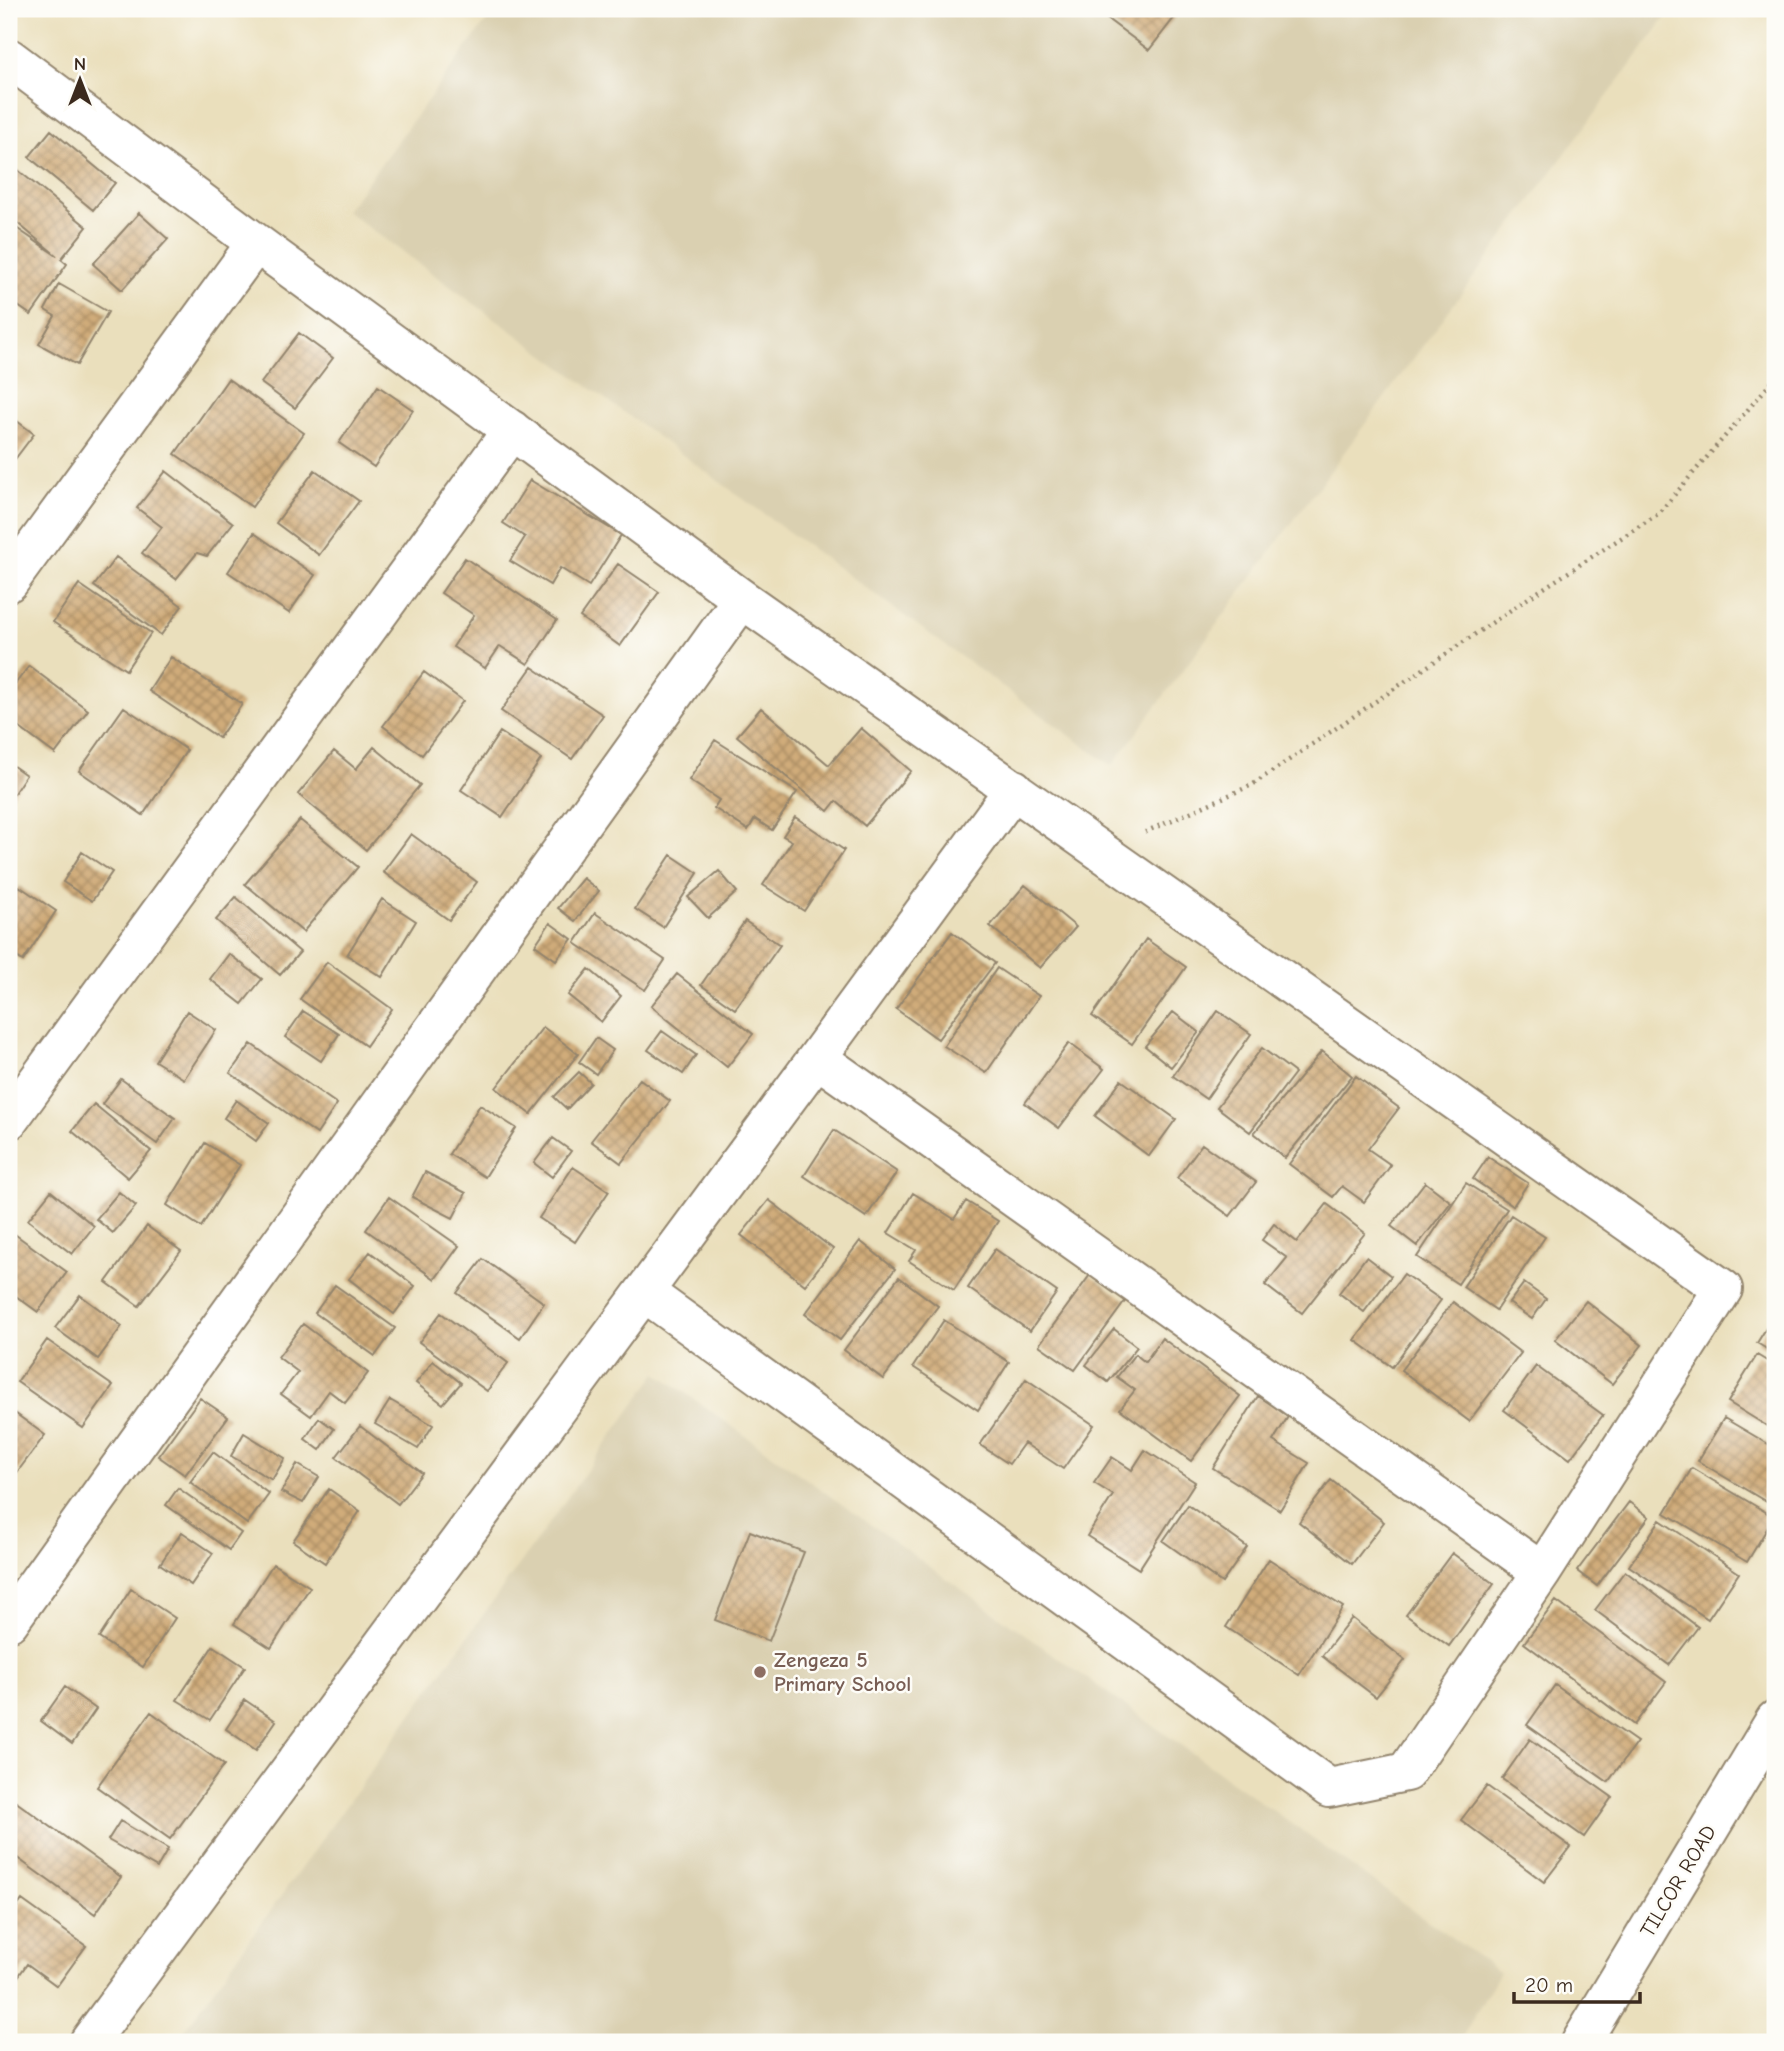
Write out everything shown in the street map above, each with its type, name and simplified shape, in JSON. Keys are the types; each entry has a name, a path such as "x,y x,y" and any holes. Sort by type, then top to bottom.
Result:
{"street":[{"path":"9,59 742,599 1723,1289 1542,1572 1406,1772 1329,1788 643,1292"},
{"path":"9,582 256,243"},
{"path":"9,1120 512,430"},
{"path":"9,1622 742,599"},
{"path":"89,2042 1014,789"},
{"path":"817,1058 1542,1572"},
{"name":"TILCOR ROAD","path":"1581,2042 1775,1720"}],"path":[{"path":"1102,851 1252,785 1658,514 1775,378"}],"shaded area":[{"path":"495,9 1672,9 1112,766 346,211"},
{"name":"Zengeza 5 Primary School","path":"657,1373 1500,1972 1459,2042 176,2042"}],"building":[{"path":"1094,9 1181,9 1149,50"},
{"path":"51,130 115,183 93,210 29,157"},
{"path":"13,166 87,227 61,259 67,264 31,315 18,306 9,319 9,223 57,256 9,216 9,170"},
{"path":"139,213 168,239 122,290 93,264"},
{"path":"59,284 108,312 77,365 39,344 55,316 45,310"},
{"path":"299,333 333,358 295,408 261,383"},
{"path":"228,379 304,433 252,507 175,454"},
{"path":"378,386 413,410 374,467 339,443"},
{"path":"9,415 34,434 9,467"},
{"path":"315,470 359,501 319,555 276,523"},
{"path":"166,471 233,523 207,556 197,553 176,579 142,553 162,527 137,508"},
{"path":"530,480 621,535 589,586 560,568 550,585 510,561 525,537 503,523"},
{"path":"254,533 315,575 289,613 228,572"},
{"path":"116,557 182,606 161,635 94,586"},
{"path":"465,558 557,620 528,664 500,646 485,668 453,647 474,615 441,593"},
{"path":"618,564 659,592 620,646 580,617"},
{"path":"79,584 151,633 126,670 53,622"},
{"path":"171,657 242,704 219,738 149,691"},
{"path":"29,666 88,710 55,754 9,720 9,692"},
{"path":"532,667 603,715 572,759 501,711"},
{"path":"424,672 463,701 422,755 383,726"},
{"path":"124,707 187,750 143,815 79,771"},
{"path":"761,708 829,765 861,728 911,771 865,826 836,801 828,811 737,736"},
{"path":"500,732 541,759 502,817 461,790"},
{"path":"715,740 797,792 772,830 755,819 748,830 714,808 719,800 689,780"},
{"path":"374,747 420,785 366,850 298,794 334,751 356,769"},
{"path":"9,763 26,775 9,801"},
{"path":"795,817 844,850 804,911 763,885 792,841 783,836"},
{"path":"300,820 358,867 303,932 245,884"},
{"path":"411,834 477,882 449,920 383,872"},
{"path":"82,852 112,872 92,901 63,882"},
{"path":"671,855 698,873 663,927 635,909"},
{"path":"719,871 737,892 708,918 688,897"},
{"path":"583,878 599,891 575,921 558,908"},
{"path":"1025,885 1076,927 1040,968 990,926"},
{"path":"19,886 56,911 23,961 9,952 9,902"},
{"path":"236,897 300,952 280,975 216,920"},
{"path":"382,899 416,921 382,977 347,955"},
{"path":"595,913 665,960 645,990 575,943"},
{"path":"745,921 780,945 735,1009 701,985"},
{"path":"550,923 572,939 556,960 535,945"},
{"path":"952,932 995,963 938,1039 896,1009"},
{"path":"1146,939 1186,967 1132,1044 1092,1016"},
{"path":"229,954 262,979 242,1004 210,979"},
{"path":"327,962 392,1009 366,1046 300,999"},
{"path":"997,968 1039,996 986,1073 944,1046"},
{"path":"589,969 621,996 601,1022 568,995"},
{"path":"677,974 753,1034 727,1067 651,1006"},
{"path":"187,1011 216,1030 184,1079 155,1061"},
{"path":"303,1011 339,1034 321,1061 285,1037"},
{"path":"1218,1011 1251,1034 1206,1099 1173,1076"},
{"path":"1173,1012 1199,1032 1171,1067 1145,1046"},
{"path":"543,1027 578,1054 531,1114 496,1088"},
{"path":"662,1031 696,1055 683,1074 648,1050"},
{"path":"596,1038 613,1050 596,1074 579,1062"},
{"path":"1069,1043 1104,1069 1059,1128 1025,1103"},
{"path":"251,1044 337,1104 317,1134 230,1073"},
{"path":"1262,1048 1295,1073 1250,1132 1217,1107"},
{"path":"1322,1051 1352,1076 1285,1158 1254,1133"},
{"path":"579,1072 591,1083 567,1109 554,1097"},
{"path":"1356,1076 1399,1108 1368,1149 1391,1165 1364,1202 1342,1186 1333,1197 1289,1164"},
{"path":"121,1079 175,1118 157,1144 102,1104"},
{"path":"640,1079 670,1101 621,1163 591,1141"},
{"path":"1121,1080 1176,1119 1149,1156 1095,1116"},
{"path":"236,1100 269,1123 256,1141 224,1118"},
{"path":"94,1104 151,1151 128,1178 72,1131"},
{"path":"480,1105 516,1128 485,1177 449,1154"},
{"path":"834,1130 897,1172 866,1217 804,1176"},
{"path":"553,1138 571,1151 552,1177 534,1163"},
{"path":"205,1143 240,1165 201,1227 167,1205"},
{"path":"1202,1144 1256,1182 1230,1216 1177,1178"},
{"path":"1488,1157 1528,1183 1513,1206 1473,1179"},
{"path":"573,1167 609,1191 575,1242 539,1218"},
{"path":"425,1172 466,1193 453,1218 412,1197"},
{"path":"1425,1182 1451,1202 1417,1246 1391,1226"},
{"path":"1466,1183 1507,1209 1458,1284 1417,1257"},
{"path":"51,1191 94,1226 72,1254 28,1220"},
{"path":"119,1192 136,1206 113,1233 96,1219"},
{"path":"913,1193 954,1219 966,1201 998,1221 954,1290 909,1261 916,1250 888,1233"},
{"path":"389,1197 459,1246 435,1279 366,1230"},
{"path":"769,1200 833,1249 805,1285 741,1235"},
{"path":"1327,1204 1365,1233 1302,1313 1265,1285 1287,1258 1262,1240 1274,1224 1297,1242"},
{"path":"1511,1215 1545,1237 1496,1310 1463,1287"},
{"path":"147,1226 181,1251 139,1306 106,1282"},
{"path":"9,1230 67,1272 38,1312 9,1291"},
{"path":"860,1241 895,1269 840,1340 805,1314"},
{"path":"995,1249 1057,1292 1030,1331 968,1288"},
{"path":"370,1252 415,1286 394,1314 349,1279"},
{"path":"1366,1257 1391,1276 1364,1312 1339,1293"},
{"path":"483,1259 544,1303 520,1338 457,1293"},
{"path":"1404,1274 1441,1300 1392,1367 1355,1340"},
{"path":"1090,1275 1126,1300 1075,1370 1039,1345"},
{"path":"899,1277 938,1306 883,1379 844,1350"},
{"path":"1524,1283 1546,1299 1532,1319 1509,1303"},
{"path":"335,1285 395,1328 375,1356 315,1313"},
{"path":"80,1295 122,1326 98,1359 55,1328"},
{"path":"1586,1301 1642,1345 1612,1384 1555,1340"},
{"path":"1453,1302 1521,1353 1469,1421 1401,1370"},
{"path":"441,1313 508,1363 487,1391 419,1342"},
{"path":"1775,1314 1775,1354 1757,1343"},
{"path":"944,1320 1009,1362 978,1410 913,1367"},
{"path":"303,1324 368,1373 345,1403 329,1391 311,1416 281,1394 298,1372 278,1357"},
{"path":"1114,1329 1137,1347 1108,1382 1086,1365"},
{"path":"1162,1338 1240,1396 1191,1461 1120,1409 1135,1390 1117,1377 1135,1354 1145,1362"},
{"path":"47,1340 113,1386 83,1428 17,1382"},
{"path":"1757,1355 1775,1366 1775,1431 1728,1402"},
{"path":"433,1361 461,1383 443,1404 416,1383"},
{"path":"1536,1366 1603,1415 1570,1459 1504,1410"},
{"path":"1026,1379 1094,1425 1063,1469 1024,1443 1009,1464 980,1445"},
{"path":"1258,1396 1289,1415 1273,1441 1309,1463 1280,1510 1213,1468"},
{"path":"200,1398 228,1417 185,1475 158,1456"},
{"path":"390,1400 433,1425 418,1449 375,1424"},
{"path":"12,1411 45,1435 9,1483 9,1415"},
{"path":"319,1418 334,1429 320,1450 305,1439"},
{"path":"1724,1418 1775,1448 1775,1507 1698,1461"},
{"path":"360,1426 422,1473 398,1504 336,1457"},
{"path":"244,1433 285,1458 272,1480 231,1456"},
{"path":"1145,1450 1195,1482 1139,1569 1087,1536 1113,1495 1094,1483 1112,1457 1132,1470"},
{"path":"213,1452 269,1494 247,1524 190,1482"},
{"path":"297,1464 319,1477 303,1503 281,1492"},
{"path":"1692,1468 1774,1517 1747,1562 1665,1513"},
{"path":"1331,1480 1384,1522 1352,1564 1299,1522"},
{"path":"178,1488 241,1533 229,1550 166,1505"},
{"path":"329,1489 360,1511 325,1563 293,1541"},
{"path":"1629,1502 1649,1517 1597,1586 1577,1571"},
{"path":"1188,1505 1247,1547 1222,1583 1163,1541"},
{"path":"1660,1520 1739,1573 1708,1619 1629,1566"},
{"path":"750,1531 804,1552 769,1641 715,1620"},
{"path":"182,1532 213,1553 191,1585 160,1564"},
{"path":"1452,1553 1494,1584 1449,1646 1406,1615"},
{"path":"1269,1559 1343,1607 1299,1675 1226,1627"},
{"path":"273,1564 310,1587 271,1648 234,1624"},
{"path":"1625,1571 1698,1627 1669,1665 1595,1610"},
{"path":"131,1589 175,1618 143,1667 99,1638"},
{"path":"1556,1601 1666,1682 1634,1725 1524,1643"},
{"path":"1352,1618 1405,1660 1376,1697 1322,1656"},
{"path":"213,1646 245,1667 210,1720 177,1700"},
{"path":"1555,1685 1637,1742 1608,1782 1527,1725"},
{"path":"65,1687 96,1709 72,1744 41,1721"},
{"path":"245,1700 276,1721 256,1750 226,1729"},
{"path":"151,1712 224,1765 170,1839 97,1787"},
{"path":"1530,1739 1612,1797 1584,1837 1502,1779"},
{"path":"1487,1786 1571,1847 1544,1882 1461,1820"},
{"path":"12,1799 121,1877 95,1914 9,1852 9,1803"},
{"path":"120,1821 168,1849 157,1868 108,1840"},
{"path":"22,1900 86,1946 57,1986 27,1964 15,1981 9,1976 9,1918"}],"place":[{"name":"Zengeza 5 Primary School","path":"760,1672"}]}
